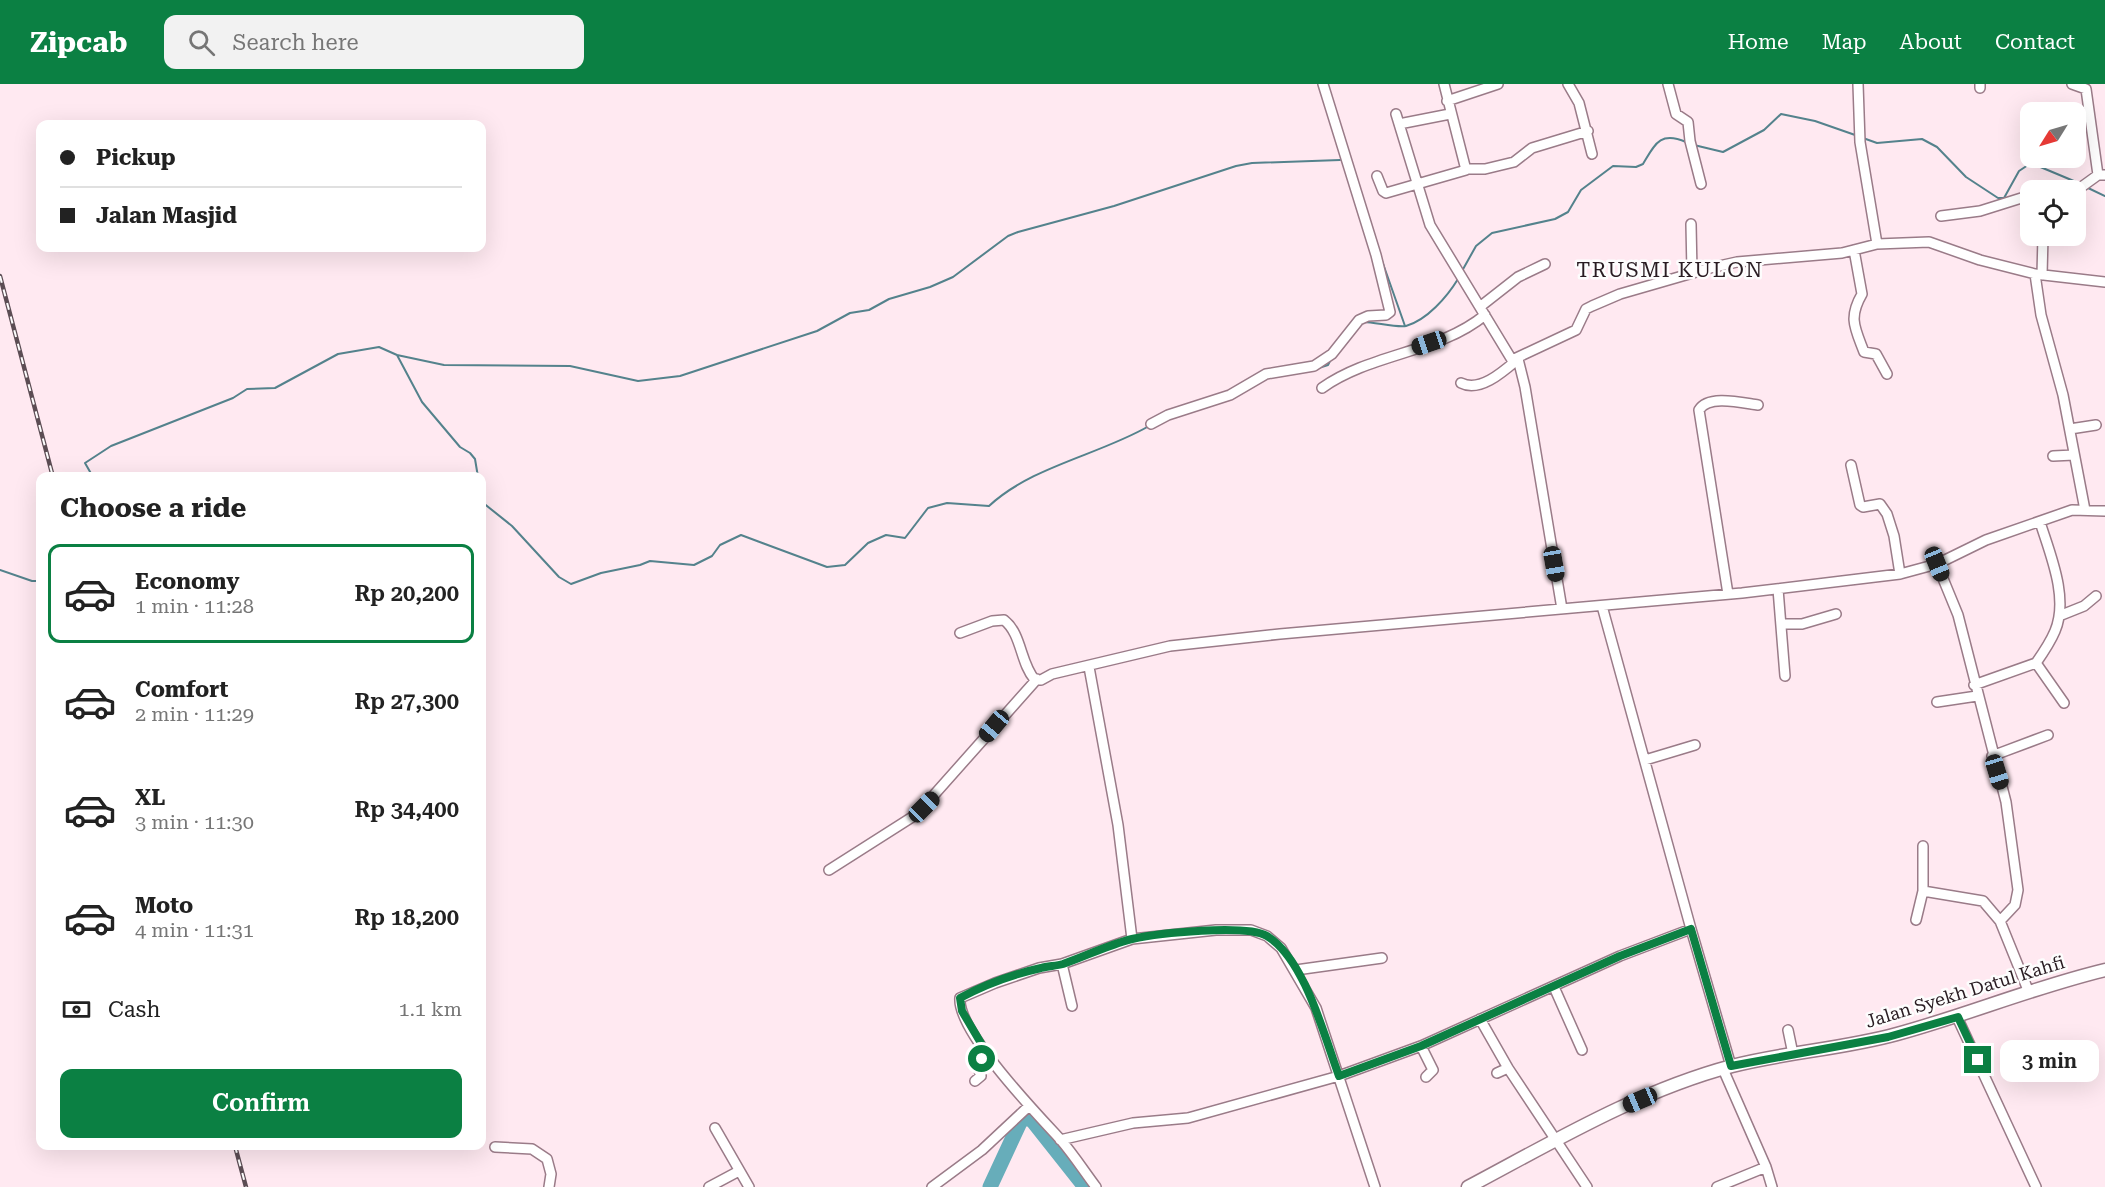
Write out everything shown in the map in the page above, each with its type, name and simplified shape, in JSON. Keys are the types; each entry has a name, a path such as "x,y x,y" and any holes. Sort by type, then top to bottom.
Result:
{"street":[{"path":"1151,424 1230,395 1266,374 1318,364 1335,350 1359,320 1368,316 1386,315 1390,312 1376,255 1323,84"},
{"path":"1444,84 1466,169"},
{"path":"1447,101 1498,84"},
{"path":"1568,84 1579,103 1588,131 1592,154"},
{"path":"1668,84 1677,114 1688,122 1690,144 1701,184"},
{"path":"1858,84 1860,137 1877,244"},
{"path":"2072,84 2086,89 2098,177"},
{"path":"1396,114 1430,225 1467,283 1508,356 1512,360 1518,359"},
{"path":"1399,124 1450,114"},
{"path":"1377,176 1386,193 1466,169 1485,169 1514,162 1532,148 1588,131"},
{"path":"1941,216 1980,211 2020,198"},
{"path":"1691,224 1692,272"},
{"path":"1461,383 1470,386 1482,384 1518,359 1576,330 1589,307 1620,294 1692,272 1737,262 1854,250 1877,244 1929,242 1980,260 2039,274 2105,282"},
{"path":"2042,246 2039,274 2041,315 2070,429 2085,510"},
{"path":"1854,250 1863,294 1855,306 1853,323 1864,351 1876,354 1887,374"},
{"path":"1322,388 1398,354 1463,332 1518,277 1545,264"},
{"path":"1518,359 1525,387 1562,609"},
{"path":"1728,594 1699,410 1704,404 1714,402 1758,405"},
{"path":"2070,429 2096,425"},
{"path":"2053,456 2074,455"},
{"path":"1851,465 1860,505 1863,507 1880,504 1887,514 1900,574"},
{"path":"829,870 917,814 1037,679 1170,646 1728,594 1900,574 1937,564 1978,544 2072,510 2105,511"},
{"path":"1974,685 2036,663 2056,630 2059,616 2055,569 2040,522"},
{"path":"1937,564 1958,615 1992,756 2006,802 2018,890 2015,905 2000,921"},
{"path":"1778,589 1785,676"},
{"path":"2059,616 2084,606 2096,596"},
{"path":"1602,606 1727,1068 1772,1187"},
{"path":"1781,624 1802,624 1836,614"},
{"path":"960,633 992,621 1005,620 1021,648 1030,675 1037,679"},
{"path":"2036,663 2064,704"},
{"path":"1089,667 1119,825 1132,939"},
{"path":"1937,702 1977,696"},
{"path":"1992,756 2048,735"},
{"path":"1645,760 1695,745"},
{"path":"1916,920 1923,891 1923,846"},
{"path":"1923,891 1983,901 2000,921 2028,990"},
{"path":"1060,1140 1133,1124 1188,1118 1339,1076 1421,1046 1620,956 1691,929"},
{"path":"1096,1187 1060,1140 988,1055 962,1011 960,998 1017,976 1062,964 1132,939 1216,930 1251,930 1267,936 1281,948 1296,970 1316,1008 1375,1187"},
{"path":"1296,970 1382,958"},
{"path":"1062,964 1072,1006"},
{"name":"Jalan Syekh Datul Kahfi","path":"1468,1187 1628,1105 1727,1068 1888,1037 1958,1017 2028,990 2105,970"},
{"path":"1554,987 1582,1050"},
{"path":"1958,1017 2036,1187"},
{"path":"1480,1019 1554,1141 1587,1187"},
{"path":"1788,1030 1793,1054"},
{"path":"1421,1046 1433,1070 1426,1077"},
{"path":"975,1081 981,1076 977,1064 988,1055"},
{"path":"1497,1073 1508,1068"},
{"path":"932,1187 982,1150 1029,1106"},
{"path":"715,1128 749,1187"},
{"path":"495,1147 532,1149 547,1159 551,1174 549,1187"},
{"path":"1717,1187 1766,1167"},
{"path":"709,1187 738,1171"}],"waterway":[{"path":"1694,145 1723,152 1764,130 1781,114 1815,121 1858,136"},
{"path":"1462,271 1476,246 1492,233 1555,219 1568,212 1581,190 1613,166 1636,167 1643,164 1655,145 1664,139 1670,138 1686,142"},
{"path":"1863,138 1877,143 1922,139 1937,147 1966,177 1998,198 2004,198 2019,171 2028,165 2038,166 2071,180"},
{"path":"397,355 444,365 570,366 638,381 680,376 817,331 850,313 869,310 889,299 930,287 953,277 1008,236 1018,232 1114,206 1236,166 1252,163 1340,160"},
{"path":"2086,187 2105,196"},
{"path":"1381,258 1405,326"},
{"path":"1364,322 1402,326 1414,323 1436,307 1458,279"},
{"path":"90,472 85,463 111,446 233,398 247,389 275,388 338,354 379,347 397,355 422,402 460,447 475,459 477,472"},
{"path":"1306,372 1328,365 1331,359"},
{"path":"486,505 512,526 559,577 571,584 601,573 650,561 694,565 712,556 720,545 741,535 827,567 845,565 868,543 886,535 905,538 928,508 947,503 989,506 1006,492 1025,481 1149,426"},
{"path":"0,570 36,581"},
{"path":"990,1187 1022,1118 1032,1120 1085,1187"}],"railway":[{"path":"0,276 52,472"},
{"path":"236,1150 246,1187"}],"district":[{"name":"TRUSMI KULON","path":"1670,270"}],"route":[{"path":"982,1059 988,1055 962,1011 960,998 995,983 1039,968 1062,964 1132,939 1216,930 1251,930 1267,936 1281,948 1296,970 1316,1008 1339,1076 1421,1046 1620,956 1691,929 1731,1066 1888,1037 1958,1017 1978,1060"}]}
